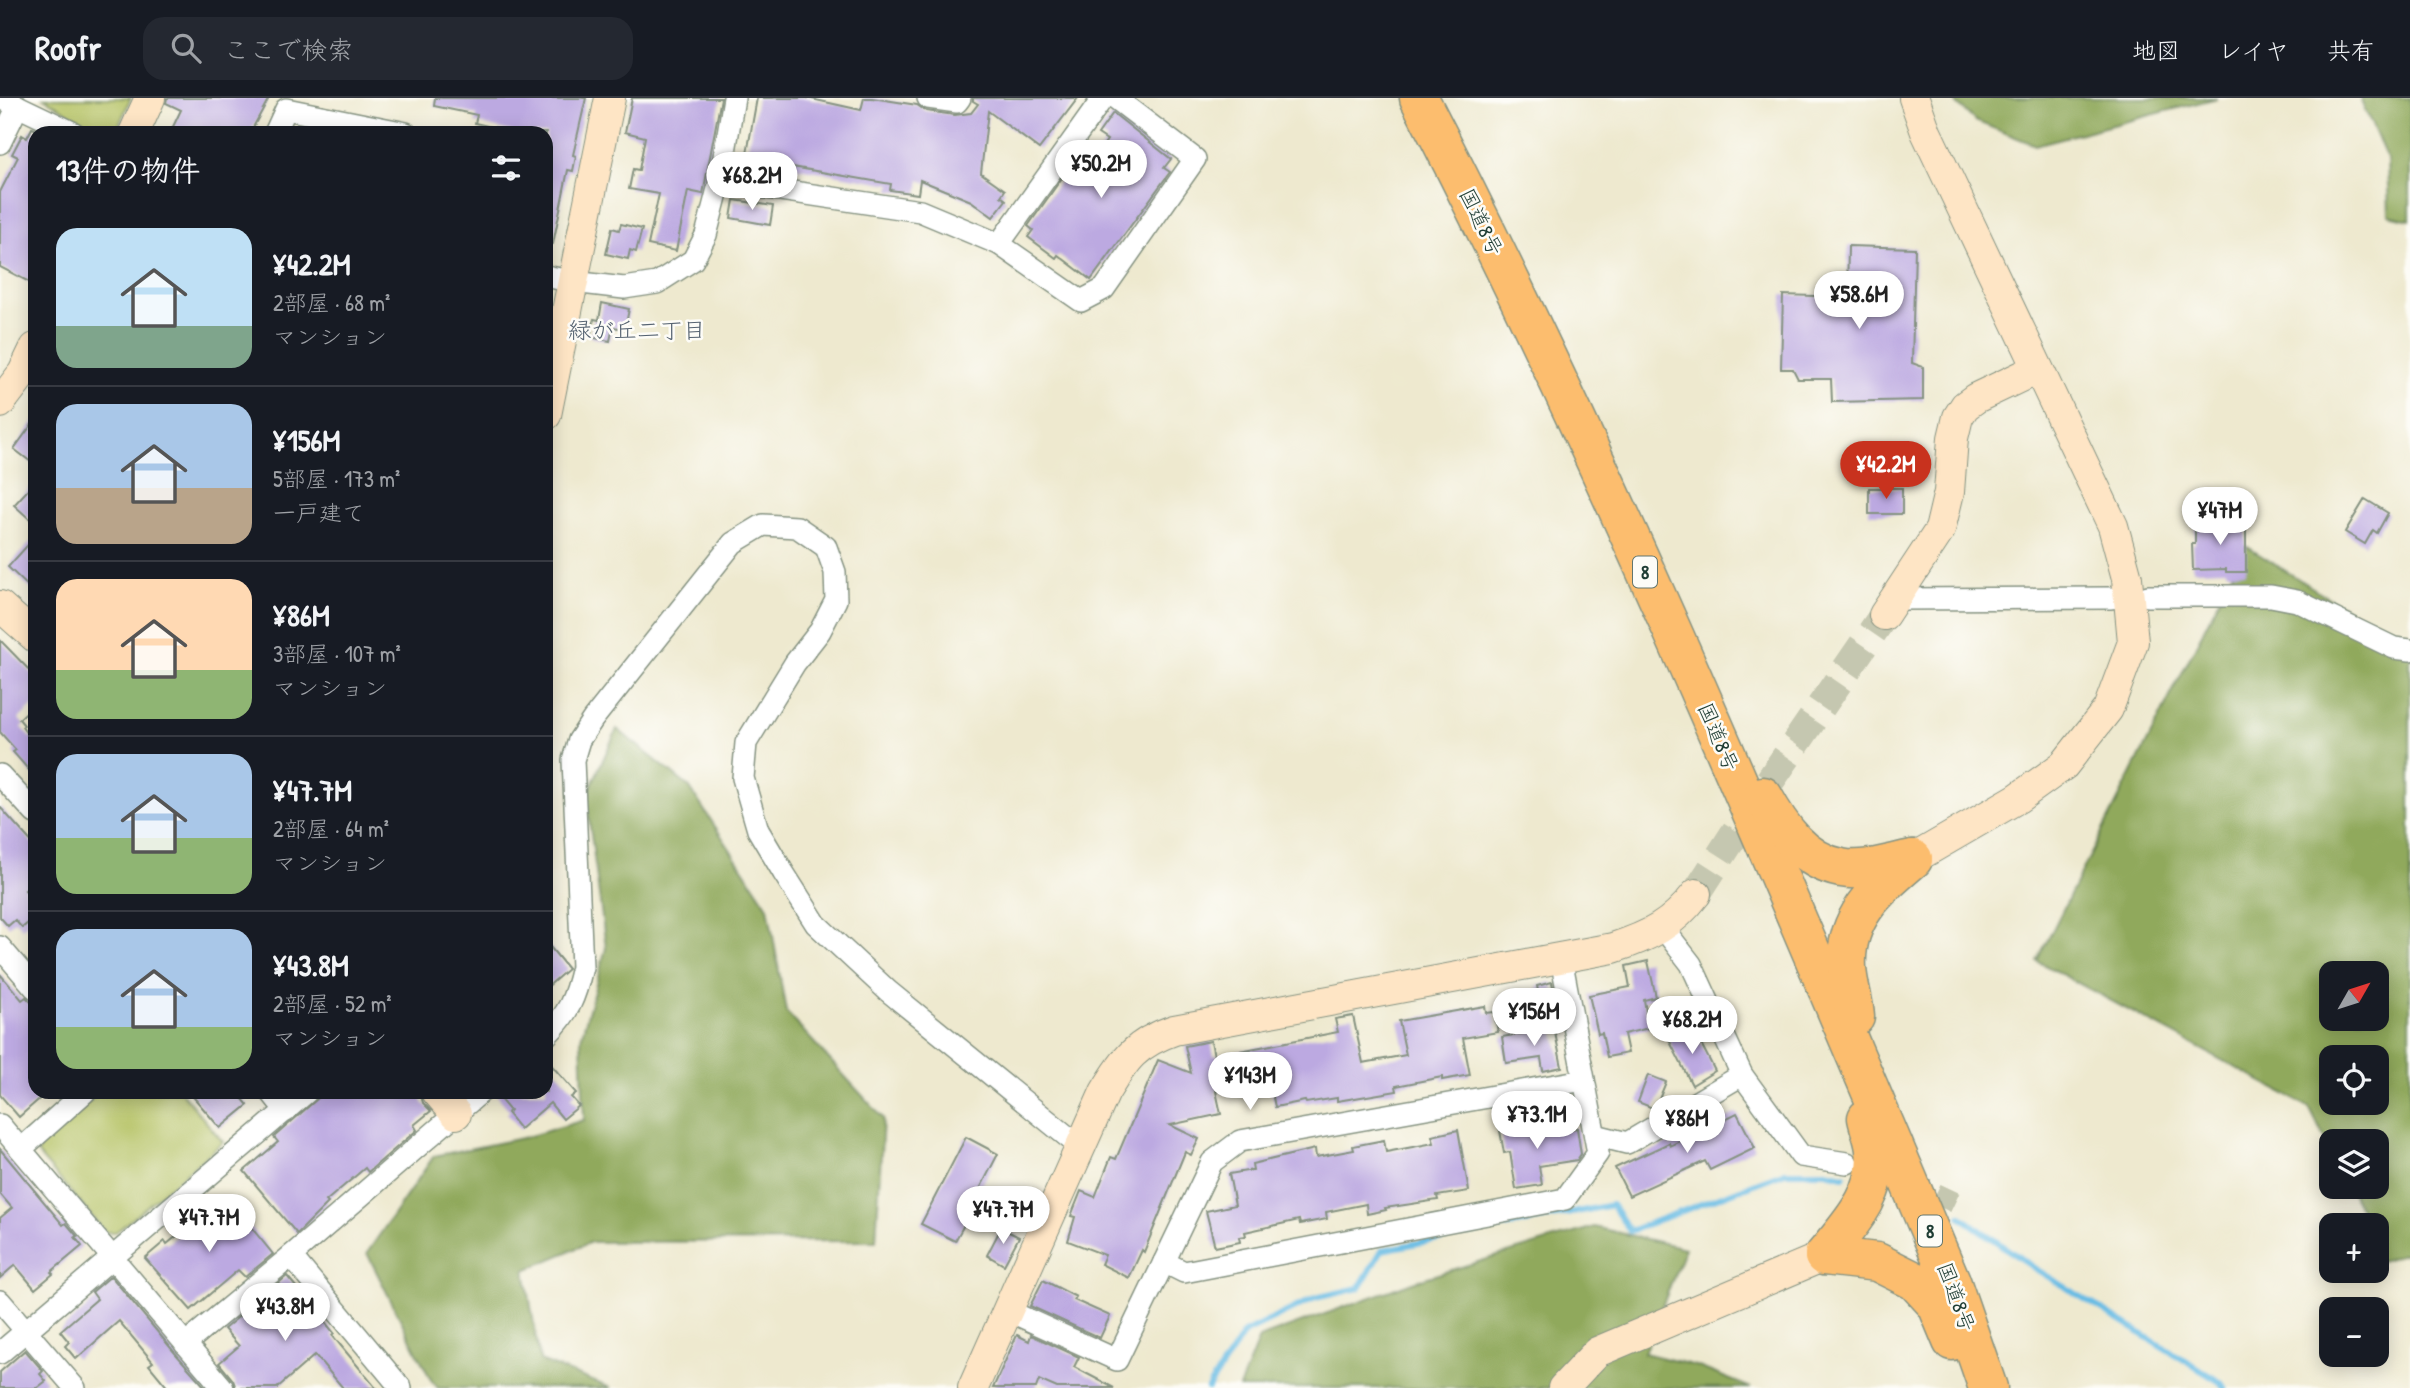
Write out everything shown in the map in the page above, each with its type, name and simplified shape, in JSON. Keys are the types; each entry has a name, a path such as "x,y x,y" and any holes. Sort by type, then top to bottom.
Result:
{"highway":[{"name":"国道8号","path":"1419,98 1563,394 1677,642 1951,1280 1988,1388"},
{"path":"1677,642 1777,822 1795,843 1816,859 1842,869 1913,859"},
{"path":"1824,1256 1862,1210 1874,1180 1875,1150 1867,1121 1854,1004 1847,972 1847,950 1853,925 1882,886 1913,859"},
{"path":"1824,1256 1877,1262 1915,1281 1937,1305 1972,1388"}],"street":[{"path":"137,126 150,98"},
{"path":"553,342 559,279 610,98"},
{"path":"559,279 624,288 657,283 693,260 706,235 720,181 734,98"},
{"path":"928,98 957,102 960,98"},
{"path":"999,244 1103,98"},
{"path":"720,181 920,211 999,244 1080,301 1104,289 1195,159 1115,98"},
{"path":"1913,859 2018,798 2064,765 2108,709 2133,642 2127,578 2113,526 1926,132 1914,98"},
{"path":"0,143 9,102 59,126"},
{"path":"278,126 286,109 371,126"},
{"path":"0,403 28,363"},
{"path":"1890,607 1940,530 1949,492 1953,438 1958,417 1965,406 1976,398 2038,369"},
{"path":"553,1029 561,1021 576,995 582,967 573,760 579,740 733,543 763,525 797,527 826,547 835,572 836,600 820,631 795,663 746,743 743,778 758,830 816,924 888,991 1079,1146"},
{"path":"2148,596 2271,596 2297,601 2394,648 2410,650"},
{"path":"1890,607 2110,598"},
{"path":"0,606 28,631"},
{"path":"0,775 28,800"},
{"path":"973,1388 1105,1092 1124,1061 1140,1045 1174,1030 1613,948 1663,928 1682,912 1696,894"},
{"path":"1663,928 1691,964 1742,1075 1801,1156 1847,1163"},
{"path":"0,947 28,980"},
{"path":"1164,1262 1184,1272 1565,1199 1598,1153 1561,958"},
{"path":"1595,1135 1627,1143 1742,1075"},
{"path":"1009,1311 1117,1360 1212,1162 1240,1141 1584,1080"},
{"path":"21,1149 77,1099"},
{"path":"277,1099 286,1111"},
{"path":"0,1353 299,1099"},
{"path":"185,1344 291,1256 446,1103"},
{"path":"0,1125 223,1388"},
{"path":"291,1256 401,1388"},
{"path":"1563,1388 1597,1352 1824,1256"},
{"path":"0,1301 75,1388"}],"green space":[{"path":"44,98 131,98 119,125 91,126"},
{"path":"1951,98 2217,98 2035,145 1975,121"},
{"path":"2360,98 2410,98 2410,220 2389,215 2387,159"},
{"path":"2246,546 2410,649 2410,1252 2389,1258 2389,1213 2360,1213 2355,1199 2389,1199 2389,1129 2320,1129 2309,1107 2037,961"},
{"path":"617,729 689,787 768,907 786,1012 883,1118 876,1241 591,1242 525,1270 540,1361 611,1388 438,1388 431,1380 367,1253 434,1156 527,1137 584,1120 581,1038 606,948 586,797"},
{"path":"92,1099 187,1099 223,1142 116,1232 105,1232 38,1154 39,1143"},
{"path":"1594,1227 1685,1248 1644,1353 1696,1366 1751,1388 1239,1388 1259,1338 1418,1280"}],"building":[{"path":"167,98 269,98 254,126 173,126 181,110 166,103"},
{"path":"435,98 586,98 573,155 576,156 573,171 568,170 553,244 553,126 488,126 475,123 477,115 434,106"},
{"path":"632,98 721,98 703,194 688,191 676,251 648,245 659,194 629,189 633,169 639,170 645,137 625,132"},
{"path":"757,98 807,98 861,110 864,98 872,98 917,105 926,111 955,115 971,113 978,104 973,98 1078,98 1039,149 988,111 981,173 1005,190 1001,196 1006,200 993,217 971,201 920,180 918,194 890,190 891,184 746,159"},
{"path":"1113,113 1171,159 1164,168 1170,172 1091,280 1028,237 1033,230 1028,226 1064,175 1074,182 1084,167 1087,169 1107,140 1098,134"},
{"path":"22,135 27,138 28,136 28,281 0,267 0,192 18,157 12,154"},
{"path":"734,200 773,206 770,225 731,218"},
{"path":"621,224 642,229 636,252 630,250 628,259 606,254 612,228 619,230"},
{"path":"1848,246 1915,248 1912,363 1923,367 1923,400 1832,402 1831,379 1798,379 1793,369 1781,369 1783,295 1847,297"},
{"path":"602,303 629,309 625,329 613,327 610,341 590,337 594,319 599,320"},
{"path":"28,430 28,460 14,449"},
{"path":"1869,488 1902,488 1902,514 1869,514"},
{"path":"28,490 28,518 14,505"},
{"path":"2365,499 2388,513 2377,533 2373,530 2365,544 2345,532"},
{"path":"2195,523 2246,524 2246,572 2226,572 2226,569 2193,570 2192,544 2195,544"},
{"path":"28,545 28,586 8,567"},
{"path":"0,640 28,669 28,711 19,719 28,735 28,769 0,732"},
{"path":"0,807 28,838 28,887 25,890 28,893 28,923 22,928 15,920 8,926 0,917"},
{"path":"553,951 568,969 553,982"},
{"path":"1648,961 1656,997 1644,1000 1649,1028 1624,1034 1628,1053 1607,1057 1602,1033 1598,1034 1589,995 1630,987 1626,966"},
{"path":"0,974 22,1000 26,997 28,999 28,1099 39,1099 19,1117 0,1095"},
{"path":"1552,982 1557,1007 1542,1010 1537,986"},
{"path":"1485,1006 1486,1013 1494,1012 1498,1032 1463,1038 1470,1075 1442,1080 1442,1077 1396,1086 1397,1091 1337,1101 1337,1098 1305,1101 1275,1107 1269,1078 1216,1091 1221,1114 1170,1125 1199,1139 1191,1155 1185,1152 1144,1252 1142,1250 1129,1278 1101,1264 1105,1255 1068,1241 1075,1217 1071,1216 1081,1191 1095,1197 1111,1157 1116,1159 1158,1060 1191,1073 1185,1046 1211,1041 1214,1056 1338,1032 1335,1019 1353,1016 1363,1063 1406,1055 1399,1021"},
{"path":"1554,1028 1562,1067 1543,1071 1541,1058 1506,1063 1502,1037"},
{"path":"1693,1028 1715,1071 1692,1085 1669,1040"},
{"path":"553,1067 576,1093 571,1097 579,1106 563,1119 550,1103 520,1129 507,1113 510,1111 500,1099 553,1099"},
{"path":"1648,1075 1666,1082 1655,1109 1638,1102"},
{"path":"195,1099 243,1099 248,1105 220,1128"},
{"path":"317,1099 422,1099 431,1111 414,1125 417,1130 368,1172 365,1168 326,1201 328,1203 297,1234 244,1171 278,1142 274,1137"},
{"path":"1737,1113 1755,1148 1710,1170 1705,1161 1629,1196 1615,1168 1669,1143 1670,1146"},
{"path":"1527,1120 1530,1135 1577,1128 1581,1154 1577,1160 1539,1166 1542,1185 1516,1189 1510,1152 1504,1153 1499,1125"},
{"path":"1458,1130 1469,1191 1437,1196 1438,1200 1385,1208 1386,1210 1367,1214 1366,1204 1326,1212 1327,1219 1300,1224 1299,1220 1245,1232 1246,1236 1239,1237 1240,1242 1215,1247 1206,1211 1235,1205 1229,1174 1253,1170 1252,1164 1315,1149 1316,1157 1354,1150 1353,1146 1384,1140 1386,1152 1434,1143 1432,1136"},
{"path":"966,1137 998,1154 955,1241 921,1224"},
{"path":"0,1149 63,1225 66,1223 77,1236 75,1237 82,1246 35,1289 15,1265 0,1278 0,1218 12,1208 0,1194"},
{"path":"228,1199 273,1254 245,1277 238,1270 191,1310 145,1258 165,1241 167,1244"},
{"path":"1001,1228 1019,1237 1004,1265 987,1255"},
{"path":"111,1276 206,1388 168,1388 149,1365 153,1362 119,1321 76,1359 65,1346 69,1342 60,1331 97,1299 92,1292"},
{"path":"287,1276 376,1388 343,1388 315,1355 277,1388 236,1388 219,1363 239,1346 224,1329"},
{"path":"1043,1280 1076,1297 1074,1300 1110,1316 1100,1338 1030,1306"},
{"path":"1017,1335 1029,1341 1031,1335 1079,1357 1074,1367 1114,1388 1057,1388 1039,1380 1036,1388 993,1388"},
{"path":"25,1350 43,1371 40,1374 46,1381 37,1388 0,1388 0,1372"}],"waterway":[{"path":"1208,1388 1244,1333 1315,1298 1359,1288 1382,1250 1612,1205 1630,1231 1785,1172 1826,1172 1844,1176"},
{"path":"1960,1216 2034,1268 2220,1382 2225,1388"}],"tunnel":[{"path":"1696,894 1754,804 1884,615"},
{"path":"1908,1180 1958,1204"}],"district":[{"name":"緑が丘二丁目","path":"637,330"}]}
